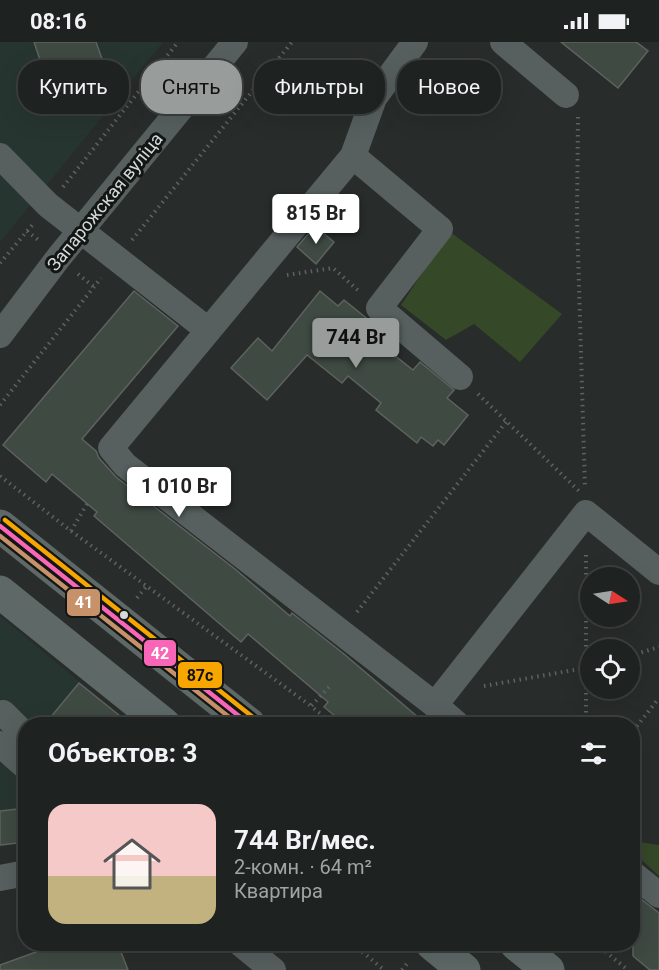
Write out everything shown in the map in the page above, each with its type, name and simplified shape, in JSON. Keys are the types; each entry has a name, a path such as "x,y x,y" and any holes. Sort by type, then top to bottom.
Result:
{"main road":[{"path":"0,526 240,717"},
{"path":"0,592 155,717"},
{"path":"441,951 464,970"},
{"path":"525,951 548,970"}],"street":[{"name":"Запарожская вуліца","path":"0,335 59,257 82,232 235,42"},
{"path":"415,42 374,98 353,156 111,448 125,465 342,632 440,698 452,717"},
{"path":"503,42 566,95"},
{"path":"0,156 48,205 208,330"},
{"path":"353,156 440,229 379,308 460,377"},
{"path":"440,698 585,513 659,572"},
{"path":"0,714 3,713 18,728"},
{"path":"0,744 18,760"},
{"path":"0,878 18,875"},
{"path":"640,880 659,895"},
{"path":"250,951 273,970"}],"path":[{"path":"0,263 178,42"},
{"path":"0,405 292,42"},
{"path":"460,377 586,498 577,219 578,105 566,95"},
{"path":"249,280 333,268 379,308"},
{"path":"342,632 506,422"},
{"path":"0,476 70,531 324,717"},
{"path":"70,531 87,504"},
{"path":"585,513 587,639"},
{"path":"640,653 659,647"},
{"path":"440,698 580,669"},
{"path":"311,706 329,687"},
{"path":"640,722 659,698"},
{"path":"586,717 587,699"},
{"path":"361,951 384,970"},
{"path":"605,951 628,970"}],"shaded area":[{"path":"0,42 163,42 148,60 141,60 141,69 129,84 129,60 18,60 18,114 104,114 0,242"},
{"path":"0,616 122,717 18,717 18,843 0,847"}],"green space":[{"path":"450,232 562,314 520,362 474,324 446,340 401,305"},
{"path":"640,842 659,845 659,876 640,858"}],"building":[{"path":"34,42 96,42 102,60 40,60"},
{"path":"561,42 636,42 648,51 618,88"},
{"path":"315,226 334,242 316,264 297,247"},
{"path":"134,291 178,326 82,439 96,451 99,458 116,477 235,569 290,616 292,613 344,654 418,717 336,717 324,707 328,702 248,634 241,642 94,516 97,512 52,474 46,482 3,445"},
{"path":"320,291 338,306 344,300 381,330 374,339 413,370 420,362 454,390 447,398 468,415 444,445 438,440 433,446 421,437 417,443 376,410 381,403 348,376 342,383 307,355 267,400 231,368 258,338 272,351"},
{"path":"79,683 121,717 51,717"},
{"path":"18,809 18,843 0,845 0,811"},
{"path":"640,898 659,913 659,970 650,970 633,956 633,951 640,951"},
{"path":"39,951 121,951 128,970 0,970 0,965"}],"transit line":[{"name":"87с","path":"5,520 253,717"},
{"name":"42","path":"0,526 240,717"},
{"name":"41","path":"0,536 229,717"}]}
